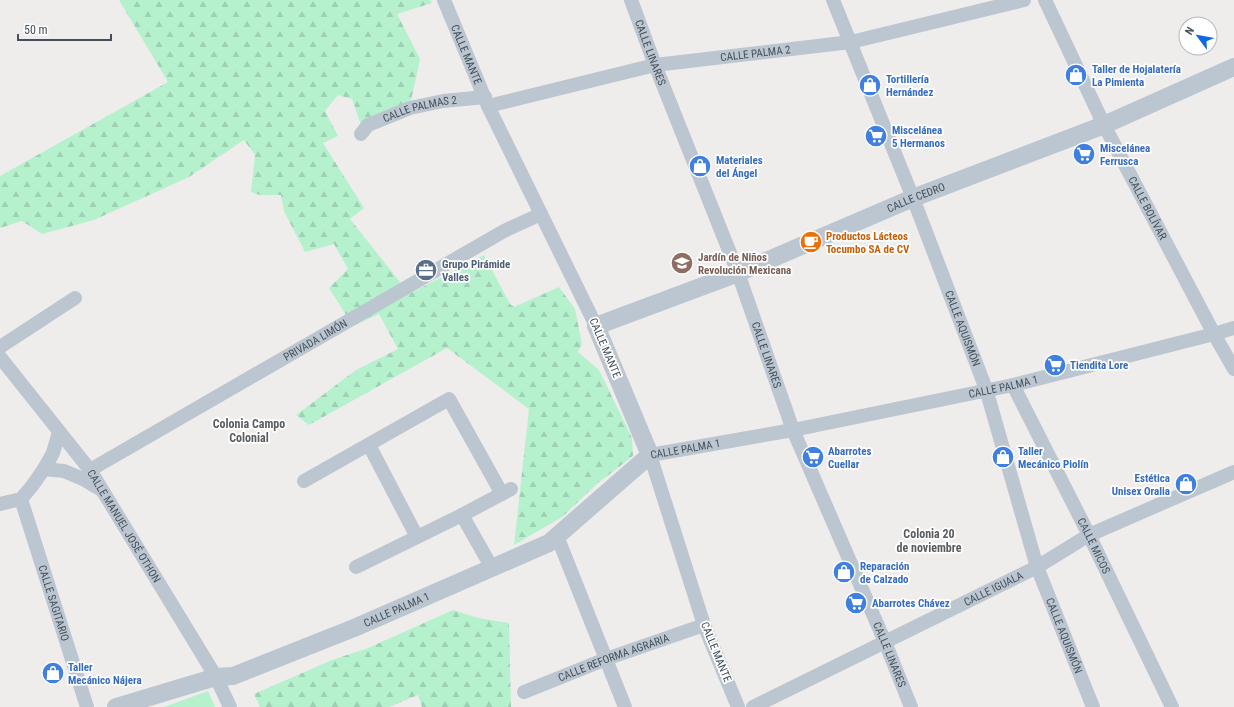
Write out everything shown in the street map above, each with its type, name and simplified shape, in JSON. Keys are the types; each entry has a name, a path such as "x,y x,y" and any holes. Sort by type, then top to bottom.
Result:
{"street":[{"name":"CALLE MANTE","path":"444,0 486,102 596,326 650,455 704,625 738,707"},
{"name":"CALLE LINARES","path":"631,0 655,65 738,273 793,430 885,642 911,707"},
{"name":"CALLE AQUISMÓN","path":"833,0 913,198 986,389 1037,567 1093,707"},
{"name":"CALLE PALMA 2","path":"486,102 655,65 851,42 1024,0"},
{"name":"CALLE BOLÍVAR","path":"1045,0 1104,125 1234,369"},
{"name":"CALLE CEDRO","path":"596,326 738,273 913,198 1104,125 1234,67"},
{"name":"CALLE PALMAS 2","path":"361,134 368,125 410,108 443,101 486,102"},
{"name":"PRIVADA LIMÓN","path":"90,470 504,231 542,214"},
{"path":"0,347 75,298"},
{"name":"CALLE PALMA 1","path":"116,707 216,677 233,676 354,628 549,543 650,455 793,430 986,389 1013,385 1234,328"},
{"name":"CALLE MANUEL JOSÉ OTHON","path":"0,357 90,470 216,677 230,707"},
{"name":"CALLE MICOS","path":"1013,385 1089,535 1172,707"},
{"path":"304,481 449,399 506,491 462,515 356,567"},
{"path":"0,504 21,499 32,486 53,453 59,432"},
{"path":"369,445 418,537"},
{"path":"44,469 64,471 83,479 102,491"},
{"name":"CALLE IGUALA","path":"753,707 1037,567 1089,535 1234,472"},
{"name":"CALLE SAGITARIO","path":"21,499 87,707"},
{"path":"462,515 492,568"},
{"path":"557,536 625,707"},
{"name":"CALLE REFORMA AGRARIA","path":"524,692 606,659 704,625"}],"green space":[{"path":"119,0 430,0 432,3 397,14 420,59 410,105 361,125 352,99 338,95 325,111 338,136 323,143 364,208 350,219 404,287 411,293 484,255 510,304 514,307 559,287 575,309 582,344 578,352 599,370 632,438 633,456 598,483 562,517 514,545 529,409 447,348 309,425 296,415 356,370 398,349 379,314 353,326 329,288 348,269 334,244 305,252 284,211 281,195 260,195 251,192 255,155 244,140 189,177 94,220 42,234 22,221 0,228 0,176 168,82"},
{"path":"453,610 478,618 509,623 511,707 422,707 418,695 389,707 260,707 254,694 332,660 368,648"},
{"path":"208,691 215,707 164,707"}],"place":[{"name":"Taller de Hojalatería La Pimienta","path":"1076,75"},
{"name":"Tortillería Hernández","path":"870,85"},
{"name":"Miscelánea 5 Hermanos","path":"876,136"},
{"name":"Miscelánea Ferrusca","path":"1084,154"},
{"name":"Materiales del Ángel","path":"700,166"},
{"name":"Productos Lácteos Tocumbo SA de CV","path":"811,242"},
{"name":"Jardín de Niños Revolución Mexicana","path":"682,263"},
{"name":"Grupo Pirámide Valles","path":"426,270"},
{"name":"Tiendita Lore","path":"1055,365"},
{"name":"Abarrotes Cuellar","path":"813,457"},
{"name":"Taller Mecánico Piolín","path":"1003,457"},
{"name":"Estética Unisex Oralia","path":"1186,484"},
{"name":"Reparación de Calzado","path":"844,572"},
{"name":"Abarrotes Chávez","path":"856,603"},
{"name":"Taller Mecánico Nájera","path":"53,673"}],"district":[{"name":"Colonia Campo Colonial","path":"249,431"},
{"name":"Colonia 20 de noviembre","path":"929,541"}]}
